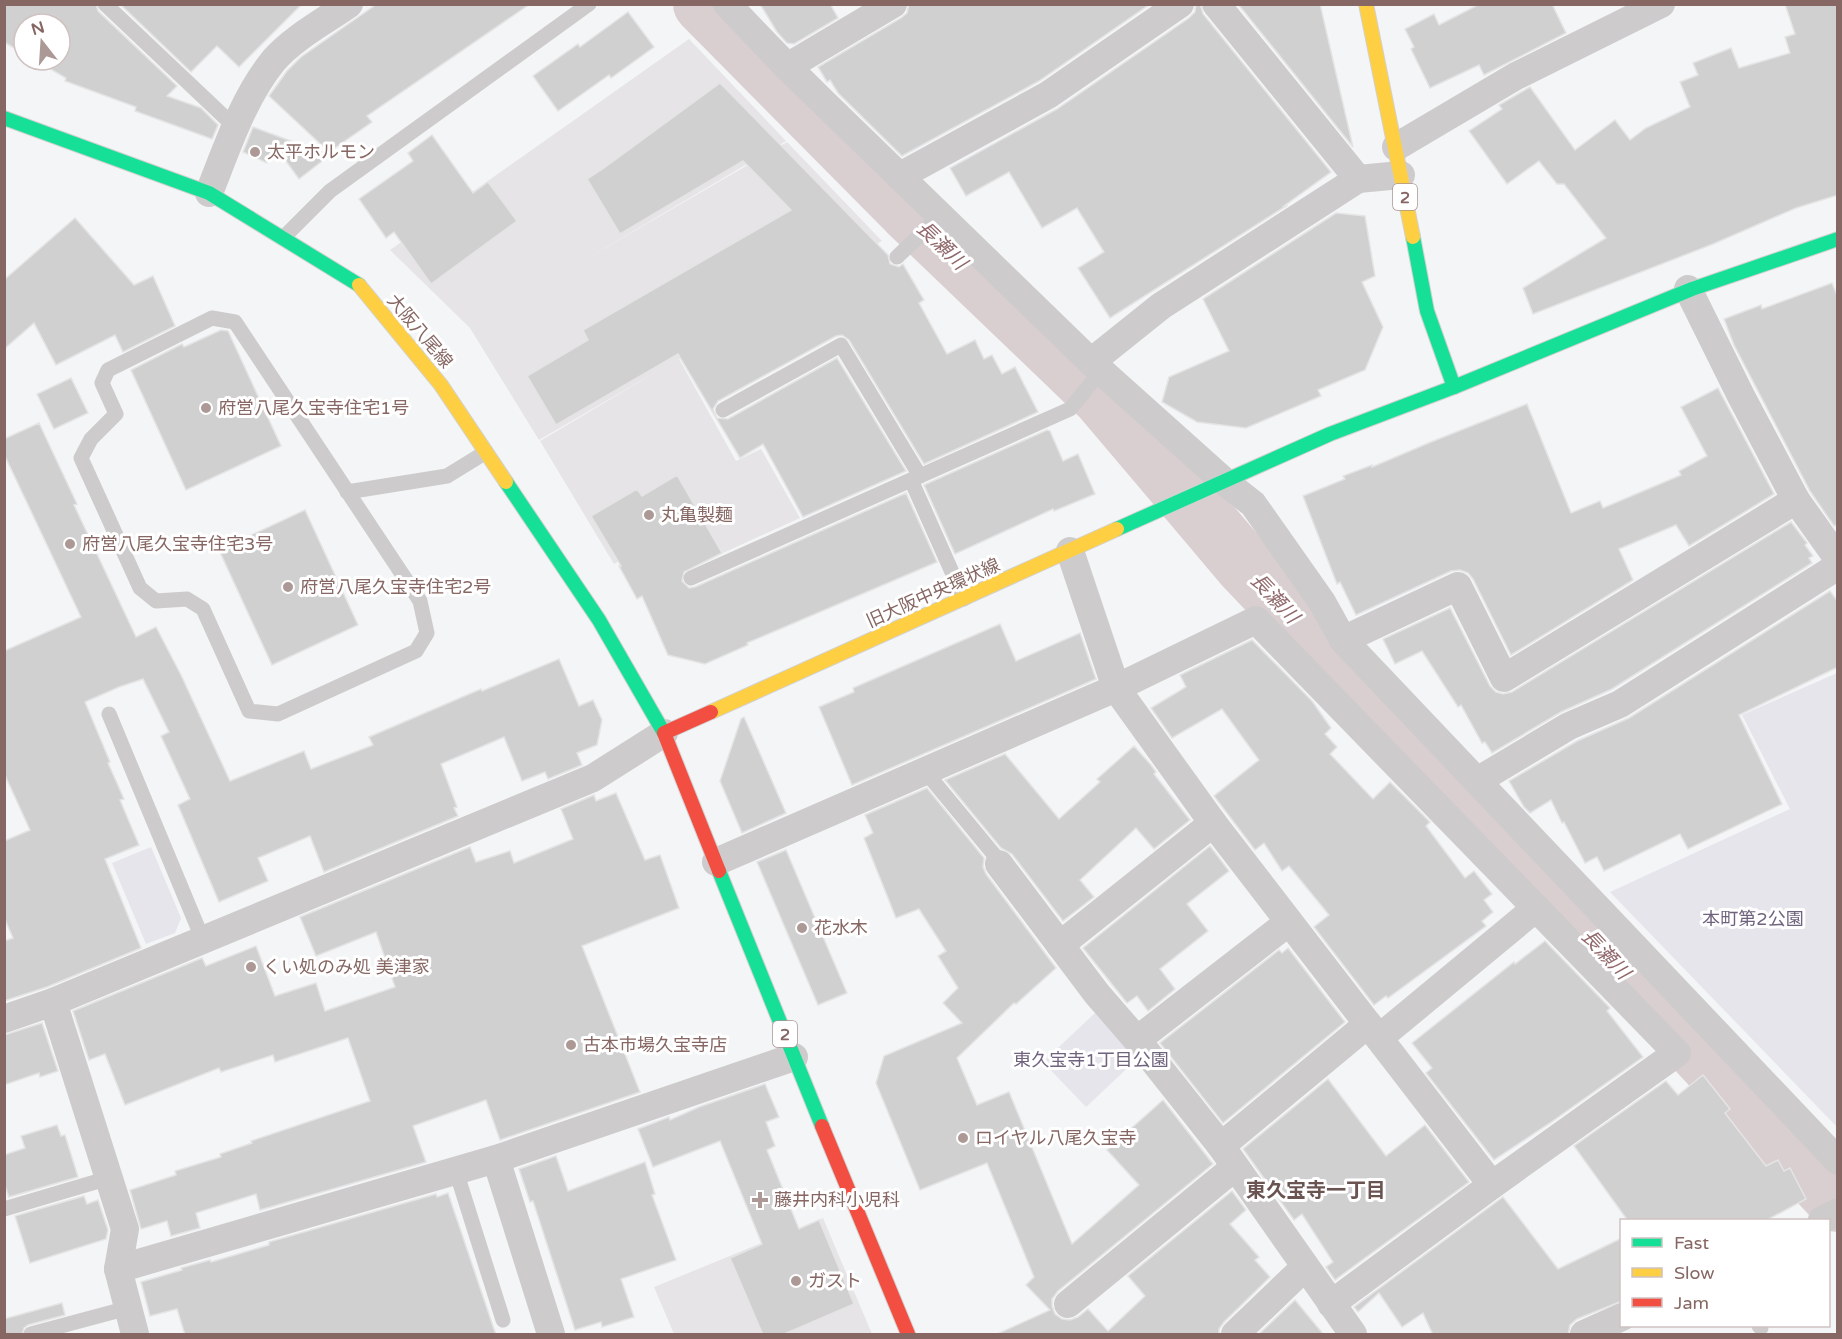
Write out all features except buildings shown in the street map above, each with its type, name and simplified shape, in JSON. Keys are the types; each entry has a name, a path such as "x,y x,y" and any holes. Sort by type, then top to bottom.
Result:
{"main road":[{"name":"2","path":"1366,4 1396,147 1426,311 1454,387"},
{"name":"大阪八尾線","path":"4,118 209,193 357,283 441,385 599,620 664,733"},
{"name":"旧大阪中央環状線","path":"664,733 1128,524 1400,405 1454,387 1688,289 1838,239"},
{"name":"2","path":"664,733 908,1335"}],"street":[{"path":"209,193 241,113 275,60 303,35 348,4"},
{"path":"727,4 786,66 1214,488 1253,504 1322,602 1343,640 1838,1161"},
{"path":"786,66 893,4"},
{"path":"900,176 1048,95 1180,4"},
{"path":"1216,4 1358,179"},
{"path":"1396,147 1516,76 1662,4"},
{"path":"1095,372 1161,306 1358,179 1401,175"},
{"path":"1688,289 1740,396 1796,500 1838,559"},
{"path":"1343,640 1458,586 1504,678 1796,500"},
{"path":"1070,551 1116,688 1213,823 1492,1185"},
{"path":"1477,781 1569,726 1620,704 1838,566"},
{"path":"716,862 1116,688 1256,620 1677,1053 1331,1304"},
{"path":"4,1019 53,1002 593,778 664,733"},
{"path":"1060,945 1213,823"},
{"path":"999,864 1097,994 1137,1040 1228,1157 1353,1335"},
{"path":"1068,1304 1228,1157 1373,1031 1536,908"},
{"path":"1137,1040 1289,922"},
{"path":"53,1002 125,1229 118,1269 132,1321"},
{"path":"118,1269 496,1159 794,1056"},
{"path":"496,1159 551,1335"},
{"path":"1234,1335 1305,1267"},
{"path":"1584,1335 1620,1318"}],"lane":[{"path":"105,4 235,127"},
{"path":"283,238 330,191 589,4"},
{"path":"897,257 939,217"},
{"path":"212,318 235,322 348,492 420,601 426,633 416,651 278,714 249,711 203,609 187,599 156,601 140,588 81,458 91,439 116,414 102,383 108,370 212,318"},
{"path":"723,410 841,345 916,478 964,599"},
{"path":"691,578 1070,410 1095,372"},
{"path":"348,492 447,476 486,452"},
{"path":"109,714 203,940"},
{"path":"925,771 996,857 999,864"},
{"path":"456,1171 503,1320"},
{"path":"4,1209 109,1178"},
{"path":"31,1335 132,1321"}],"shaded area":[{"path":"689,39 786,141 576,265 787,142 882,241 679,359 736,461 761,449 800,518 723,553 700,515 614,564 540,441 663,368 539,440 470,328 390,250"},
{"path":"823,1218 872,1334 674,1334 654,1287"}],"green space":[{"name":"本町第2公園","path":"1837,673 1837,1127 1610,892 1790,809 1742,715"},
{"path":"151,847 181,918 175,933 146,944 112,863"},
{"name":"東久宝寺1丁目公園","path":"1095,1013 1138,1058 1086,1107 1043,1062"}],"waterway":[{"name":"長瀬川","path":"703,4 908,211 1102,397 1245,566 1380,708 1838,1202"}],"traffic: fast":[{"path":"4,118 209,193 359,285"},
{"path":"1117,529 1330,434 1454,387 1427,311 1413,237"},
{"path":"1454,387 1692,289 1838,239"},
{"path":"506,482 599,620 664,733"},
{"path":"719,871 822,1126"}],"traffic: slow":[{"path":"1366,4 1413,237"},
{"path":"359,285 441,385 506,482"},
{"path":"711,712 1117,529"}],"traffic: jam":[{"path":"711,712 664,733 719,871"},
{"path":"822,1126 908,1334"}],"place":[{"name":"太平ホルモン","path":"255,152"},
{"name":"府営八尾久宝寺住宅1号","path":"206,408"},
{"name":"丸亀製麺","path":"649,515"},
{"name":"府営八尾久宝寺住宅3号","path":"70,544"},
{"name":"府営八尾久宝寺住宅2号","path":"288,587"},
{"name":"花水木","path":"802,928"},
{"name":"くい処のみ処 美津家","path":"251,967"},
{"name":"古本市場久宝寺店","path":"571,1045"},
{"name":"ロイヤル八尾久宝寺","path":"963,1138"},
{"name":"藤井内科小児科","path":"760,1200"},
{"name":"ガスト","path":"796,1281"}],"district":[{"name":"東久宝寺一丁目","path":"1316,1190"}]}
